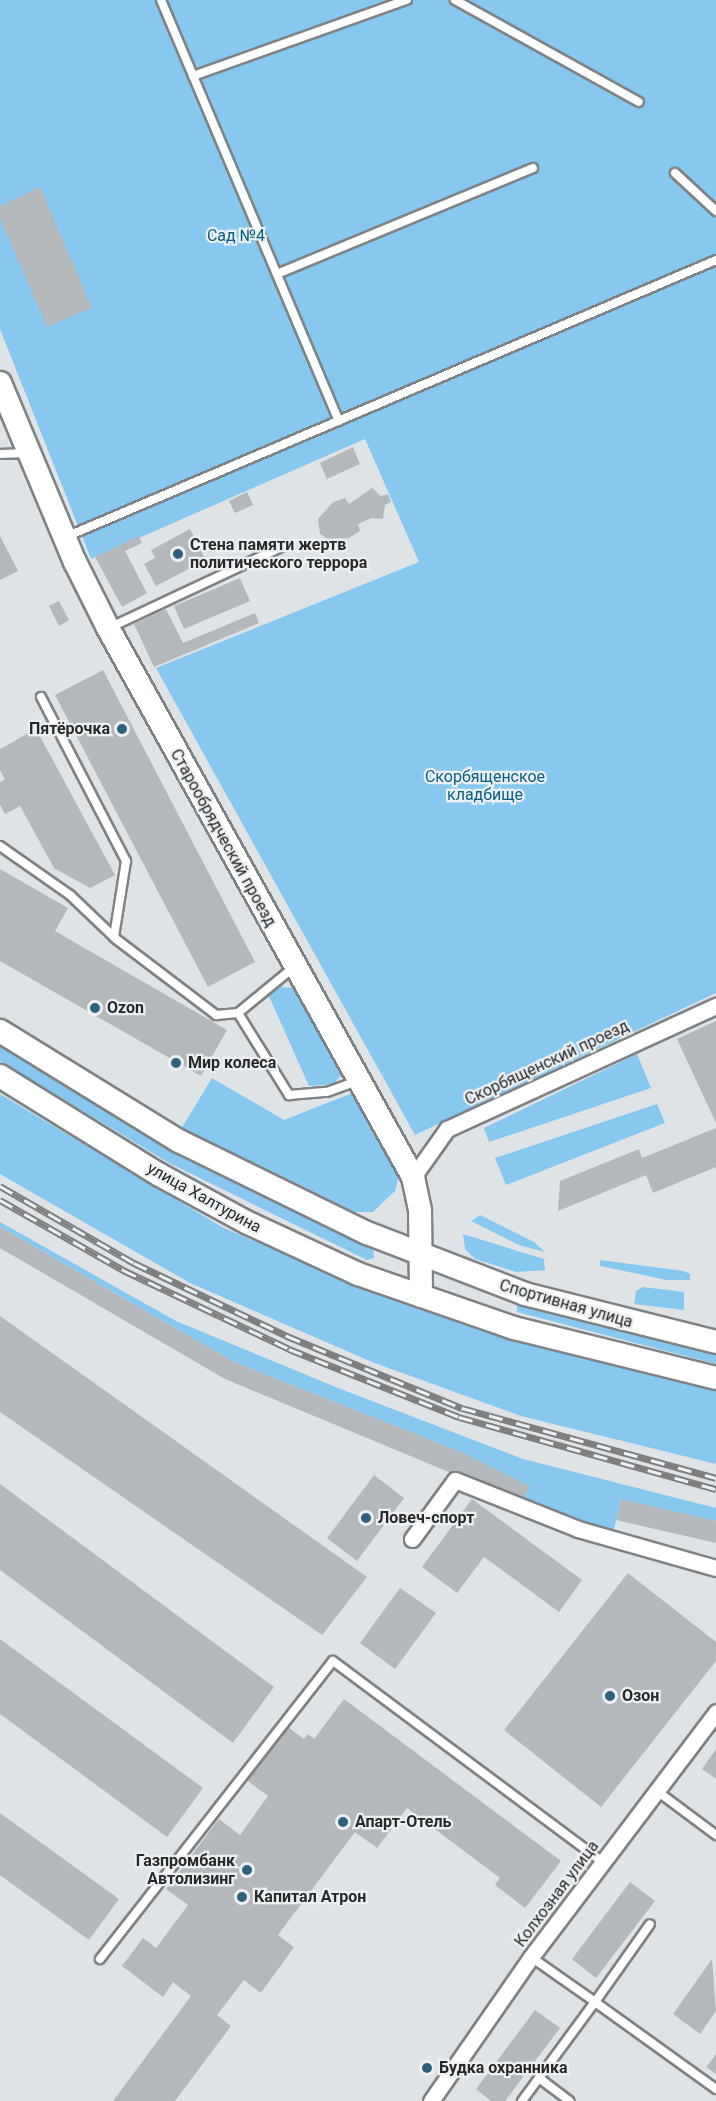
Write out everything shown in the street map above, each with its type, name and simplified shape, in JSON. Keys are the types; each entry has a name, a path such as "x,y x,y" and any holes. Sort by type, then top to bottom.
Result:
{"main road":[{"name":"Старообрядческий проезд","path":"0,383 64,538 108,628 294,967 413,1177 420,1211 421,1296"},
{"path":"0,1031 179,1141 262,1185 419,1255"},
{"name":"улица Халтурина","path":"0,1076 158,1174 246,1222 358,1274 421,1296"},
{"name":"Спортивная улица","path":"419,1255 525,1294 716,1342"},
{"name":"Спортивная улица","path":"421,1296 514,1328 716,1378"}],"street":[{"name":"Скорбященский проезд","path":"413,1177 447,1130 716,1006"},
{"path":"412,1539 456,1480 578,1529 716,1568"},
{"name":"Колхозная улица","path":"431,2101 531,1958 716,1712"}],"lane":[{"path":"161,0 339,421"},
{"path":"193,76 407,0"},
{"path":"454,0 639,102"},
{"path":"277,274 533,168"},
{"path":"675,173 716,211"},
{"path":"64,538 716,260"},
{"path":"0,454 27,452"},
{"path":"108,628 285,545"},
{"path":"41,697 126,861 112,933 116,939"},
{"path":"0,846 70,895 116,939 216,1015 238,1013 294,967"},
{"path":"238,1013 289,1095 327,1092 360,1081"},
{"path":"100,1959 333,1661 604,1862"},
{"path":"657,1791 714,1831"},
{"path":"522,2101 650,1924"},
{"path":"531,1958 716,2089"},
{"path":"539,2078 569,2101"}],"green space":[{"path":"0,0 716,0 716,993 415,1135 156,668 419,562 365,439 91,559 0,329"},
{"path":"278,987 295,988 343,1072 334,1084 309,1086 268,994"},
{"path":"0,1047 265,1198 373,1247 374,1258 367,1260 169,1163 0,1061"},
{"path":"637,1054 651,1088 489,1142 484,1128"},
{"path":"212,1078 284,1120 355,1092 394,1162 399,1176 395,1191 373,1212 342,1212 181,1129"},
{"path":"0,1094 222,1227 363,1289 495,1332 716,1387 716,1464 521,1416 372,1362 190,1283 0,1174"},
{"path":"657,1104 665,1123 506,1185 495,1158"},
{"path":"480,1215 534,1242 545,1252 519,1245 471,1221"},
{"path":"0,1222 176,1321 338,1388 523,1459 716,1508 716,1521 621,1500 613,1533 521,1502 529,1486 461,1452 234,1362 0,1227"},
{"path":"463,1234 544,1259 545,1270 516,1272 475,1259 465,1249"},
{"path":"600,1260 684,1271 690,1274 690,1280 667,1280 600,1266"},
{"path":"643,1287 684,1292 684,1310 634,1304 636,1291"},
{"path":"517,1300 716,1350 716,1364 517,1312"}],"building":[{"path":"40,187 92,308 47,327 0,218 0,206"},
{"path":"353,447 360,464 327,479 320,463"},
{"path":"372,488 381,496 388,494 391,502 385,505 383,519 371,518 358,524 360,531 349,538 328,539 320,534 318,519 333,502 345,498 349,504"},
{"path":"247,492 253,505 235,513 229,501"},
{"name":"Стена памяти жертв политического террора","path":"190,529 206,560 156,586 144,564 155,558 151,550"},
{"path":"0,536 18,571 0,580"},
{"path":"139,536 142,543 125,551 147,593 122,607 95,557"},
{"path":"240,578 250,601 184,629 174,606"},
{"path":"59,601 69,620 59,626 49,606"},
{"path":"166,609 183,643 255,613 259,623 154,667 134,624"},
{"path":"103,670 255,962 208,987 55,695"},
{"path":"36,729 115,875 90,888 54,868 20,806 5,814 0,805 0,782 5,779 0,770 0,749"},
{"path":"0,869 68,908 55,931 227,1030 201,1076 0,961"},
{"path":"716,1021 716,1123 677,1039"},
{"path":"716,1128 716,1167 653,1193 646,1175 558,1211 560,1181 639,1149 642,1158"},
{"path":"0,1227 234,1362 461,1452 530,1486 521,1502 225,1379 0,1248"},
{"path":"0,1316 367,1577 322,1635 0,1412"},
{"name":"Ловеч-спорт","path":"374,1475 404,1498 357,1561 327,1538"},
{"path":"0,1484 274,1687 233,1743 0,1570"},
{"path":"472,1499 582,1580 559,1612 484,1557 457,1593 422,1567"},
{"path":"621,1499 716,1521 716,1543 616,1520"},
{"name":"Озон","path":"628,1573 716,1642 716,1661 601,1807 504,1730"},
{"path":"400,1588 436,1613 395,1669 360,1643"},
{"path":"0,1639 203,1788 167,1837 0,1714"},
{"name":"Капитал Атрон","path":"344,1699 561,1861 525,1908 495,1885 500,1878 407,1808 377,1848 355,1832 278,1935 294,1947 261,1993 244,1980 217,2015 231,2026 175,2101 113,2101 191,1996 173,1982 163,1997 122,1966 143,1938 156,1948 188,1905 166,1889 219,1819 240,1835 268,1796 245,1779 285,1725 304,1739 308,1734 314,1739"},
{"path":"716,1749 716,1779 702,1769"},
{"path":"0,1813 119,1899 89,1940 0,1875"},
{"path":"630,1882 655,1901 596,1978 572,1959"},
{"path":"712,1959 716,2011 700,2034 673,2014"},
{"path":"535,2010 560,2028 505,2101 491,2101 476,2089"},
{"path":"716,2054 716,2074 706,2067"},
{"name":"Будка охранника","path":"425,2061 435,2068 429,2076 419,2069"}],"railway":[{"path":"0,1186 134,1263 287,1336 462,1408 716,1478"},
{"path":"0,1200 123,1270 289,1349 459,1417 716,1489"}],"place":[{"name":"Стена памяти жертв политического террора","path":"178,554"},
{"name":"Пятёрочка","path":"122,729"},
{"name":"Ozon","path":"95,1008"},
{"name":"Мир колеса","path":"176,1063"},
{"name":"Ловеч-спорт","path":"366,1518"},
{"name":"Озон","path":"610,1696"},
{"name":"Апарт-Отель","path":"343,1822"},
{"name":"Газпромбанк Автолизинг","path":"247,1870"},
{"name":"Капитал Атрон","path":"242,1897"},
{"name":"Будка охранника","path":"427,2068"}],"park label":[{"name":"Сад №4","path":"236,236"},
{"name":"Скорбященское кладбище","path":"485,786"}]}
